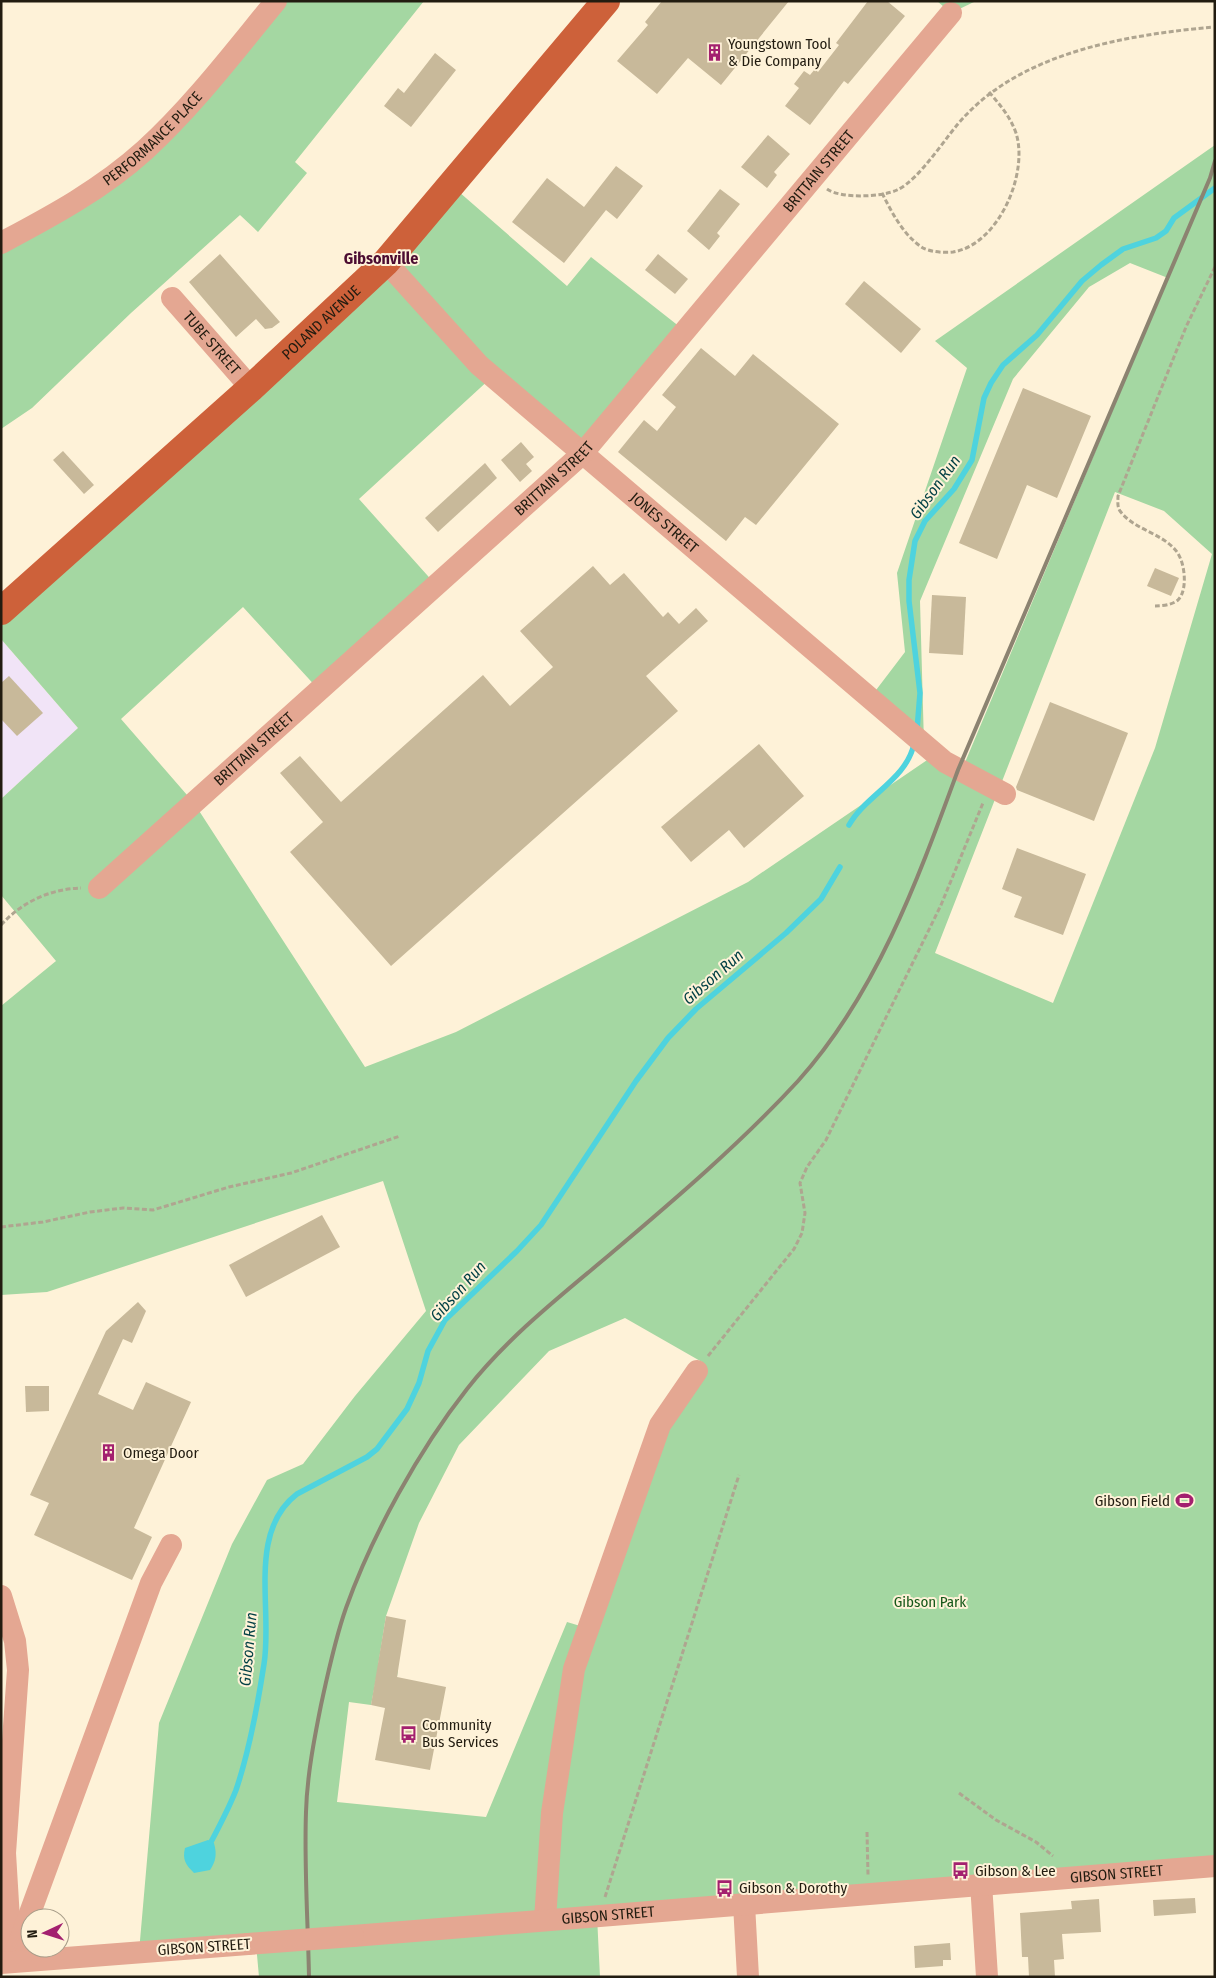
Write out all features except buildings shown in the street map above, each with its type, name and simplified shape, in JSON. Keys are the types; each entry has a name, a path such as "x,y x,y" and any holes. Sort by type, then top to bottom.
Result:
{"main road":[{"name":"POLAND AVENUE","path":"1,611 251,388 386,262 606,1"}],"street":[{"name":"PERFORMANCE PLACE","path":"1,243 81,199 143,151 195,98 276,1"},
{"name":"BRITTAIN STREET","path":"99,888 582,454 951,13"},
{"name":"JONES STREET","path":"386,262 479,366 920,740 958,770 997,790"},
{"name":"TUBE STREET","path":"172,298 251,388"},
{"path":"545,1920 552,1813 574,1669 660,1425 697,1371"},
{"path":"9,1967 151,1583 171,1545"},
{"path":"1,1596 6,1631 15,1641 18,1670 5,1853 9,1967"},
{"name":"GIBSON STREET","path":"9,1967 248,1944 604,1916 981,1883 1215,1866"},
{"path":"981,1883 987,1977"},
{"path":"744,1904 748,1977"}],"path":[{"path":"812,179 831,192 850,196 898,190 922,169 964,116 989,92 1032,68 1108,41 1168,31 1213,27"},
{"path":"882,193 890,209 908,235 924,248 945,253 966,250 980,241 994,225 1012,194 1020,165 1016,134 1007,112 989,92"},
{"path":"1155,606 1165,606 1178,600 1183,590 1182,561 1177,552 1163,539 1130,520 1120,511 1118,496 1186,327 1215,267"},
{"path":"697,1371 798,1241 806,1213 800,1184 807,1167 826,1140 997,790"},
{"path":"1,925 14,911 33,900 56,892 99,888"},
{"path":"1,1227 44,1222 90,1212 123,1208 153,1210 229,1187 291,1173 400,1136"},
{"path":"604,1916 606,1890 658,1735 739,1475"},
{"path":"959,1793 996,1820 1036,1842 1053,1856"},
{"path":"867,1832 868,1878"}],"shaded area":[{"path":"1,639 78,728 1,799"}],"green space":[{"path":"276,1 424,1 295,162 307,173 258,232 240,215 131,313 32,408 1,429 1,243 108,179"},
{"path":"937,1 976,1 951,13"},
{"name":"Gibson Park","path":"1215,145 1215,1866 597,1916 600,1977 259,1977 256,1944 139,1952 159,1723 232,1544 267,1480 303,1464 355,1396 426,1311 383,1181 47,1292 1,1295 1,1006 56,961 1,895 1,799 78,728 1,639 1,611 451,185 567,286 591,257 685,331 582,454 492,377 359,499 436,585 319,690 243,607 121,719 194,803 365,1067 456,1032 748,882 936,754 961,772 1168,278 1130,263 1089,287 1013,379 920,601 924,744 870,698 905,652 897,573 967,368 935,341","holes":["1115,492 1164,511 1212,554 1155,748 1053,1003 935,953","625,1318 702,1362 660,1425 587,1628 567,1622 486,1817 337,1802 349,1702 371,1705 377,1674 397,1677 398,1670 378,1666 386,1616 419,1523 459,1445 549,1351"]}],"water":[{"path":"208,1840 214,1843 216,1854 214,1864 210,1870 194,1873 185,1862 185,1848"}],"waterway":[{"name":"Gibson Run","path":"917,730 920,693 909,601 909,580 915,541 925,521 954,489 972,460 984,398 991,383 1003,365 1037,335 1082,281 1123,249 1156,238 1166,231 1174,218 1215,188"},
{"name":"Gibson Run","path":"849,825 856,814 903,768 910,757 914,744"},
{"name":"Gibson Run","path":"211,1842 236,1790 253,1727 266,1643 265,1573 267,1550 272,1529 282,1510 297,1494 367,1457 377,1449 407,1409 419,1383 428,1351 445,1320 517,1251 541,1225 636,1081 668,1038 696,1009 786,933 821,899 840,867"}],"railway":[{"path":"309,1977 306,1832 311,1758 326,1681 342,1620 357,1580 383,1523 414,1466 449,1413 499,1352 552,1303 730,1150 798,1081 826,1047 851,1011 873,973 911,893 958,770 1210,178 1215,161"}],"place":[{"name":"Youngstown Tool & Die Company","path":"714,53"},
{"name":"Omega Door","path":"109,1453"},
{"name":"Gibson Field","path":"1184,1501"},
{"name":"Community Bus Services","path":"408,1734"},
{"name":"Gibson & Lee","path":"961,1871"},
{"name":"Gibson & Dorothy","path":"725,1888"}],"district":[{"name":"Gibsonville","path":"381,258"}]}
